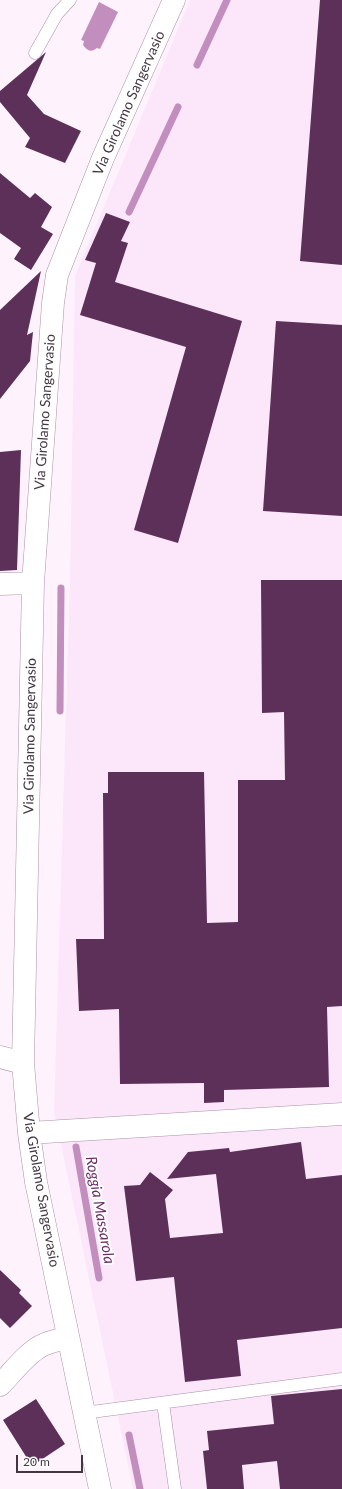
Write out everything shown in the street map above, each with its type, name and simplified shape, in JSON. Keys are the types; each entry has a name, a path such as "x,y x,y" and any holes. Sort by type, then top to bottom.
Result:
{"street":[{"name":"Via Girolamo Sangervasio","path":"100,1489 36,1182 29,1133 23,1063 33,583 53,303 57,275 103,158 174,0"},
{"path":"0,584 33,583"},
{"path":"0,1057 23,1063"},
{"path":"29,1133 342,1114"},
{"path":"0,1385 40,1346 52,1341 68,1338"}],"lane":[{"path":"35,53 57,14 70,0"},
{"path":"84,1413 342,1379"},
{"path":"163,1403 175,1489"}],"shaded area":[{"path":"190,0 342,0 342,1489 133,1489 54,1111 70,575 75,276"},
{"path":"99,2 118,12 100,49 97,48 92,51 86,49 83,45 84,41 81,40"}],"building":[{"path":"320,0 342,0 342,265 300,261"},
{"path":"46,52 27,95 44,114 81,131 65,163 25,147 30,138 0,102 0,91"},
{"path":"0,173 30,198 35,193 52,207 41,227 53,234 31,270 14,259 21,248 0,233"},
{"path":"106,213 130,222 121,241 128,243 115,282 242,321 178,543 134,530 186,347 80,315 96,263 85,260"},
{"path":"41,271 27,335 33,332 30,361 0,399 0,310"},
{"path":"276,321 342,325 342,516 263,511"},
{"path":"21,450 17,570 0,571 0,452"},
{"path":"261,580 342,580 342,1006 327,1007 329,1087 224,1090 224,1102 204,1103 204,1083 120,1084 119,1009 79,1011 76,939 104,939 103,793 108,793 108,772 204,772 207,923 238,922 238,780 285,780 284,712 262,713"},
{"path":"301,1142 306,1179 342,1175 342,1328 237,1340 241,1376 185,1382 174,1277 136,1281 124,1186 140,1185 150,1172 173,1190 165,1199 170,1238 223,1233 216,1174 167,1179 188,1152 229,1148 230,1152"},
{"path":"0,1270 21,1290 19,1293 32,1306 10,1328 0,1318"},
{"path":"342,1389 342,1489 280,1489 277,1461 242,1465 244,1489 207,1489 203,1451 209,1450 207,1431 274,1424 271,1396"},
{"path":"36,1399 65,1444 32,1466 3,1420"}],"waterway":[{"name":"Roggia Massarola","path":"197,65 227,0"},
{"name":"Roggia Massarola","path":"129,212 178,107"},
{"name":"Roggia Massarola","path":"60,711 61,588"},
{"name":"Roggia Massarola","path":"76,1147 99,1278"},
{"name":"Roggia Massarola","path":"129,1435 140,1489"}]}
